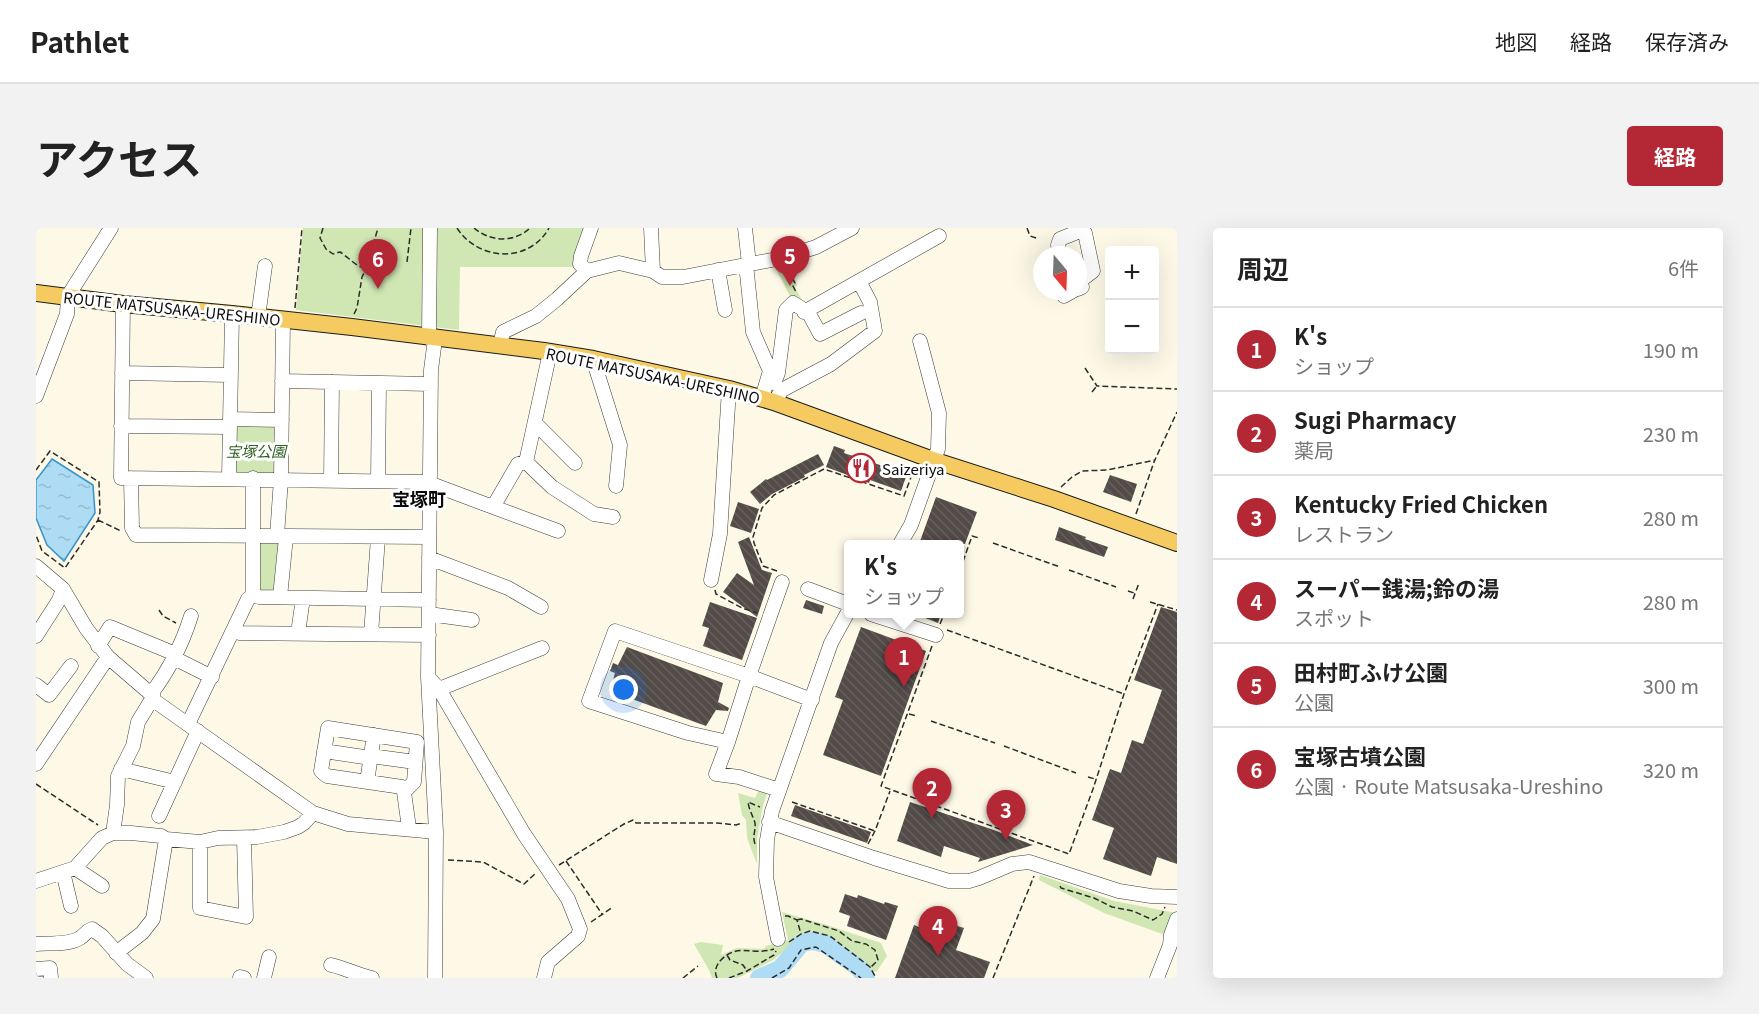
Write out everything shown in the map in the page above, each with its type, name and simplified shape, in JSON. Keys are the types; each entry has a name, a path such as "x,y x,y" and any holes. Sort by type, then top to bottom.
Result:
{"main road":[{"name":"ROUTE MATSUSAKA-URESHINO","path":"36,293 500,345 593,359 729,389 768,400 933,460 1054,499 1177,543"}],"street":[{"path":"36,396 67,314 68,296 111,228"},
{"path":"430,228 432,338 428,677 436,832 435,978"},
{"path":"587,271 580,264 591,228"},
{"path":"651,228 653,271"},
{"path":"745,228 753,332 770,371 768,400"},
{"path":"500,345 503,333 536,316 587,271 619,263 653,271 662,277 683,277 782,258 816,247 828,234 852,228"},
{"path":"1058,246 1060,239 1079,230 1085,232 1093,271 1087,276"},
{"path":"804,310 939,237"},
{"path":"258,317 265,266"},
{"path":"717,270 724,310"},
{"path":"768,400 831,364 874,331 870,302 859,281"},
{"path":"768,400 778,373 786,310 793,303 804,310 820,334 861,313"},
{"path":"123,304 121,478 223,480 253,478 429,483 558,531"},
{"path":"230,478 232,314"},
{"path":"280,597 282,381 289,320"},
{"path":"902,540 910,525 938,449 939,413 920,341"},
{"path":"526,462 550,352"},
{"path":"593,359 620,445 616,486"},
{"path":"122,373 230,375"},
{"path":"282,381 431,384"},
{"path":"331,480 332,382"},
{"path":"378,481 379,383"},
{"path":"711,580 720,534 729,389"},
{"path":"121,426 282,420"},
{"path":"535,423 575,463"},
{"path":"494,507 518,464 526,462"},
{"path":"526,462 552,487 585,509 594,514 613,517"},
{"path":"131,478 132,528 136,535 429,537"},
{"path":"253,478 253,595"},
{"path":"371,634 378,538"},
{"path":"429,558 508,588 541,607"},
{"path":"36,566 63,589 108,657 151,696 313,813 348,824 436,832"},
{"path":"779,576 716,774 739,777 779,790"},
{"path":"36,636 59,600 63,589"},
{"path":"808,589 844,602"},
{"path":"253,595 374,600 429,607 472,620"},
{"path":"159,816 174,782 212,677 248,599 253,595"},
{"path":"298,633 303,598"},
{"path":"782,941 766,878 770,822 779,790 831,643 844,617"},
{"path":"887,618 937,631"},
{"path":"112,834 117,805 118,776 133,746 138,722 151,696 170,667 189,622"},
{"path":"99,646 110,627 173,653 174,658 212,677"},
{"path":"233,630 240,633 429,635"},
{"path":"728,742 688,733 589,701 615,631 749,676 812,700"},
{"path":"439,689 542,648"},
{"path":"36,764 108,657"},
{"path":"36,685 49,695 71,666"},
{"path":"428,677 439,689 524,834 568,899 580,929 578,936 548,962 544,978"},
{"path":"404,792 414,782 417,742 328,728 321,771 327,776 402,787 409,828"},
{"path":"367,782 374,735"},
{"path":"324,751 364,758 371,756 415,762"},
{"path":"121,770 174,782"},
{"path":"36,881 69,870 102,838 112,834 131,833 200,842 218,838 244,838 284,832 304,823 313,813"},
{"path":"770,822 874,858 949,880 979,878 1012,864 1029,862 1119,891 1151,897 1177,897"},
{"path":"200,842 200,908 246,917 244,838"},
{"path":"116,953 142,933 153,919 166,839"},
{"path":"69,870 102,886"},
{"path":"69,870 71,906"},
{"path":"1157,978 1177,919"},
{"path":"36,944 79,939 92,929 102,936 127,964 146,978"},
{"path":"264,978 269,957"},
{"path":"331,965 372,978"},
{"path":"36,969 50,968 51,978"}],"path":[{"path":"289,320 302,228"},
{"path":"323,228 320,238 326,249 333,254 340,252 366,269"},
{"path":"350,320 357,308 362,277 378,228"},
{"path":"406,262 411,228"},
{"path":"457,228 463,237 478,249 496,254 515,253 532,246 546,234 549,228"},
{"path":"474,228 488,237 501,240 514,238 530,228"},
{"path":"1027,228 1030,236 1039,239"},
{"path":"782,258 795,283 793,286 804,310"},
{"path":"1085,368 1097,387"},
{"path":"1092,392 1097,387 1177,389"},
{"path":"1132,526 1155,459 1177,412"},
{"path":"36,470 50,451 99,482 100,512 98,520 66,568 42,552 36,535"},
{"path":"1057,491 1082,471 1107,470 1155,459"},
{"path":"779,576 763,566 753,537 762,508 774,495 824,469 904,496 913,472"},
{"path":"98,520 130,536 136,535"},
{"path":"964,559 972,536 979,538"},
{"path":"993,543 1060,567"},
{"path":"1069,570 1116,587"},
{"path":"711,580 716,594 741,608 760,614"},
{"path":"1133,598 1138,583"},
{"path":"1128,591 1134,594"},
{"path":"1149,602 1177,610"},
{"path":"1066,860 1158,604"},
{"path":"159,610 163,616 189,622"},
{"path":"942,618 881,786 1069,854"},
{"path":"937,631 1124,694"},
{"path":"908,713 917,716"},
{"path":"931,721 995,743"},
{"path":"1004,746 1076,773"},
{"path":"1088,777 1096,780"},
{"path":"36,784 112,834"},
{"path":"866,847 875,831 890,790"},
{"path":"759,850 753,838 755,824 748,802 766,808"},
{"path":"792,802 875,831"},
{"path":"436,860 483,862 524,884 539,871 549,871 633,820 641,823 736,825 742,823"},
{"path":"566,861 602,914"},
{"path":"993,978 1039,865"},
{"path":"1059,880 1061,888 1094,898 1113,907 1133,911 1153,920 1162,914 1165,906"},
{"path":"580,929 613,908"},
{"path":"781,917 801,919 839,931 852,940 867,944 875,950 878,960 870,967"},
{"path":"797,920 801,934"},
{"path":"782,941 810,931 830,936 870,967 876,978"},
{"path":"772,978 789,968 801,950 816,947 861,978"},
{"path":"717,978 715,975 717,965 726,954 738,950 766,952 778,948 774,955 729,978"},
{"path":"726,954 730,960 743,965 747,970"},
{"path":"683,978 698,966"}],"green space":[{"path":"303,228 586,228 574,267 460,267 459,330 296,310"},
{"path":"787,262 797,285 795,287 805,306 797,310 774,265"},
{"name":"宝塚公園","path":"239,423 275,424 278,471 273,474 239,473 234,470 234,426"},
{"path":"261,541 279,541 278,591 260,592 257,589 258,545"},
{"path":"759,790 767,793 757,840 757,864 747,838 746,820 742,815 738,793 755,798"},
{"path":"1040,875 1114,901 1176,913 1165,935 1104,913 1039,880"},
{"path":"782,912 881,943 887,956 877,971 868,973 831,940 811,934 800,938 773,960 738,978 712,978 694,944 700,942 723,945 721,955 737,948 764,949 766,946 788,940"}],"water":[{"path":"52,459 93,485 95,513 64,561 47,545 36,518 36,480"}],"building":[{"path":"834,446 845,450 844,453 907,474 901,491 870,480 869,483 826,467"},
{"path":"818,454 824,465 772,494 760,504 750,492 766,479"},
{"path":"1110,475 1137,484 1131,502 1103,492"},
{"path":"936,497 977,512 965,544 964,540 920,540"},
{"path":"738,502 759,509 751,533 730,526"},
{"path":"1059,527 1108,547 1104,557 1055,540"},
{"path":"749,537 762,570 772,573 757,617 723,592 737,573 754,585 738,542"},
{"path":"806,600 824,606 822,614 803,608"},
{"path":"710,602 757,618 742,660 703,646 709,628 702,626"},
{"path":"1161,607 1177,612 1177,864 1157,857 1151,876 1103,859 1114,828 1092,820 1110,769 1121,773 1132,740 1143,744 1162,690 1134,680"},
{"path":"925,618 940,618 938,623"},
{"path":"861,627 926,651 881,776 823,755 843,700 835,697"},
{"path":"627,647 723,683 718,702 729,708 728,711 716,710 706,726 610,691 615,673 610,671 613,663 618,665"},
{"path":"910,802 1033,845 978,862 980,858 944,846 941,857 897,841"},
{"path":"795,805 871,832 867,843 791,816"},
{"path":"845,894 857,898 858,895 898,906 886,940 847,926 850,916 839,912"},
{"path":"951,924 964,928 956,950 990,962 984,978 895,978 914,925 946,938"}],"waterway":[{"path":"759,978 780,969 802,943 813,941 825,944 859,968 866,978"}],"place":[{"name":"田村町ふけ公園","path":"790,286"},
{"name":"宝塚古墳公園","path":"378,289"},
{"name":"Saizeriya","path":"861,468"},
{"name":"K's","path":"904,687"},
{"name":"Sugi Pharmacy","path":"932,818"},
{"name":"Kentucky Fried Chicken","path":"1006,840"},
{"name":"スーパー銭湯;鈴の湯","path":"938,956"}],"district":[{"name":"宝塚町","path":"419,498"}]}
